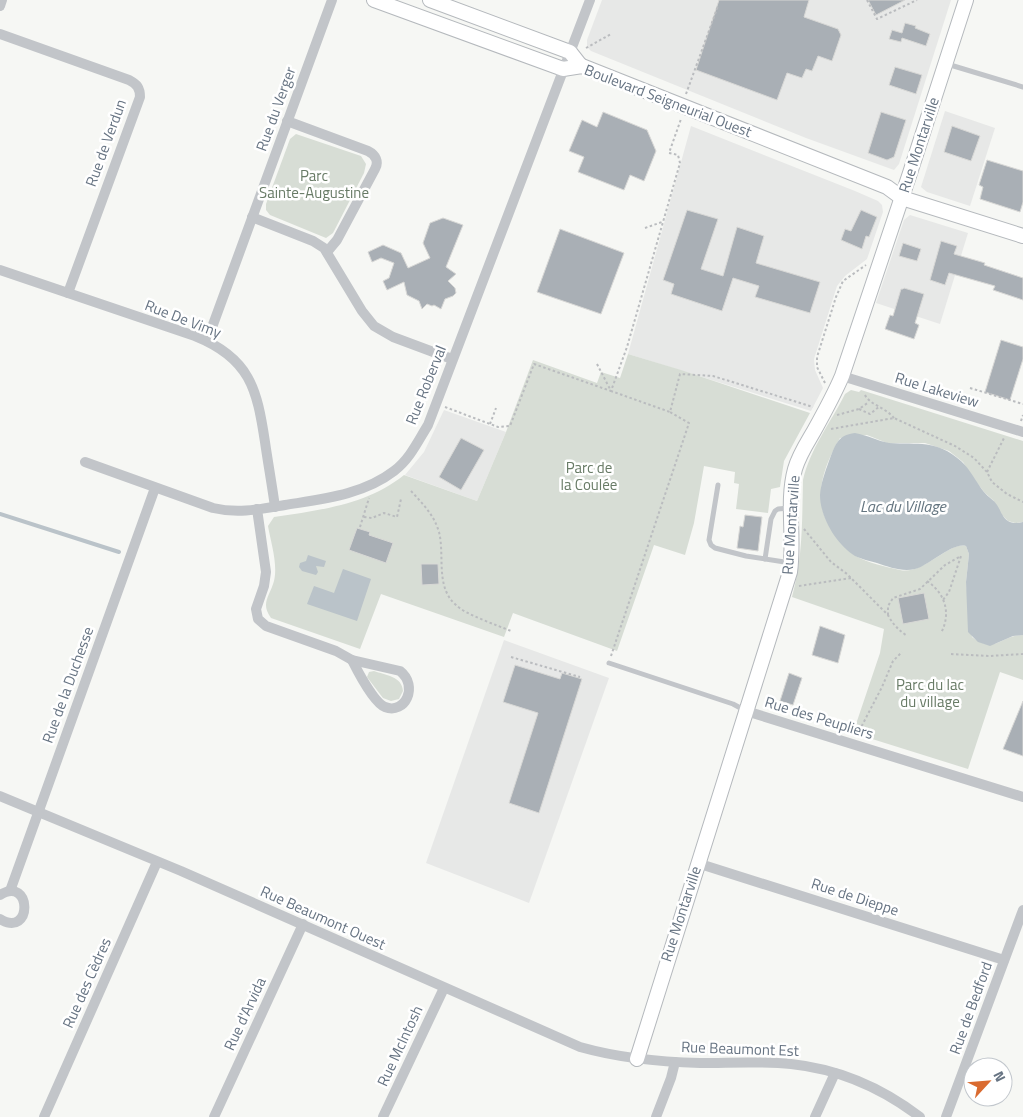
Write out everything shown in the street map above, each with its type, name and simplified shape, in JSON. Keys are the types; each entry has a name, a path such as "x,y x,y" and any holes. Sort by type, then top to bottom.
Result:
{"street":[{"path":"0,6 2,0"},
{"name":"Rue du Verger","path":"207,341 332,0"},
{"name":"Boulevard Seigneurial Ouest","path":"374,0 563,69 581,66 887,187 902,198 1023,236"},
{"name":"Boulevard Seigneurial Ouest","path":"430,0 570,52"},
{"name":"Rue Roberval","path":"85,462 226,512 275,507 342,495 362,488 394,471 415,447 428,425 590,0"},
{"name":"Rue Montarville","path":"637,1059 787,583 791,563 793,481 799,459 842,376 966,0"},
{"name":"Rue de Verdun","path":"0,34 129,80 137,85 139,91 140,96 68,293"},
{"path":"570,52 581,66"},
{"path":"288,121 368,151 376,159 375,169 337,240 327,252"},
{"path":"252,217 313,241 327,252 374,326 388,335 452,359"},
{"name":"Rue De Vimy","path":"0,270 207,341 234,360 254,388 260,412 275,507"},
{"name":"Rue Lakeview","path":"842,376 1023,432"},
{"name":"Rue de la Duchesse","path":"0,919 10,923 20,919 26,910 24,899 15,892 5,893 38,812 156,488"},
{"path":"257,509 266,572 264,586 256,605 258,619 266,626 336,651 352,660 400,671 405,675 410,686 407,699 403,704 391,708 385,708 380,705 361,679 352,660"},
{"name":"Rue des Peupliers","path":"746,711 1023,797"},
{"name":"Rue Beaumont Ouest","path":"0,796 303,924 444,988 580,1046 637,1059"},
{"name":"Rue des Cèdres","path":"44,1117 158,862"},
{"name":"Rue de Dieppe","path":"698,863 1004,960"},
{"name":"Rue de Bedford","path":"946,1117 1023,910"},
{"name":"Rue d'Arvida","path":"214,1117 303,924"},
{"name":"Rue McIntosh","path":"383,1117 444,988"},
{"name":"Rue Beaumont Est","path":"637,1059 675,1062 778,1063 806,1066 848,1076 902,1104 920,1117"},
{"path":"656,1117 672,1078 675,1062"},
{"path":"815,1117 835,1073"}],"lane":[{"path":"946,64 1023,87"},
{"path":"718,485 709,540 711,545 715,548 738,554 791,563"},
{"path":"765,559 772,515 778,509 792,508"},
{"name":"Rue des Peupliers","path":"609,663 733,704 746,711"}],"path":[{"path":"867,0 877,20 917,0"},
{"path":"687,90 718,6"},
{"path":"586,48 612,34"},
{"path":"610,391 627,347 680,163 678,155 669,153 681,121 683,106"},
{"path":"645,228 662,222"},
{"path":"826,388 817,367 818,356 836,298 843,282 868,263"},
{"path":"436,404 498,427 510,426 534,364 670,412 689,423 609,663"},
{"path":"596,364 610,391"},
{"path":"670,412 680,374 714,376 816,408"},
{"path":"970,388 1023,404"},
{"path":"864,392 869,401 886,410 894,418 956,446 974,458 992,482 1007,494 1023,502"},
{"path":"832,416 858,409 869,401"},
{"path":"858,409 870,414 880,406"},
{"path":"490,424 496,408"},
{"path":"1021,421 1023,415"},
{"path":"830,429 894,418"},
{"path":"986,472 1005,436"},
{"path":"411,491 429,511 437,526 441,543 442,577 449,597 457,607 511,631"},
{"path":"364,517 372,518 384,513 397,517 401,499"},
{"path":"360,528 366,508"},
{"path":"800,526 831,562 851,578 907,636"},
{"path":"888,616 888,606 893,598 920,589 945,565 961,556 949,592 943,600"},
{"path":"794,585 804,586 851,578"},
{"path":"927,582 933,586 943,600 947,616 941,633"},
{"path":"857,735 893,661 902,652"},
{"path":"951,654 989,656 1023,654"},
{"path":"511,657 580,677"}],"shaded area":[{"path":"602,0 951,0 899,164 894,170 806,138 591,51 587,47 587,40"},
{"path":"945,111 995,128 970,206 927,192 921,187"},
{"path":"691,126 855,191 878,201 882,205 883,212 867,259 845,276 837,286 814,359 815,370 823,388 811,411 628,354"},
{"path":"910,215 968,233 940,324 876,303 904,220"},
{"path":"444,410 506,432 477,501 405,475 424,452"},
{"path":"504,640 609,678 529,903 426,863"}],"green space":[{"name":"Parc Sainte-Augustine","path":"296,134 361,156 366,164 364,173 333,233 326,238 270,215 266,210 266,204 290,139"},
{"name":"Parc de la Coulée","path":"628,354 810,413 784,461 780,487 771,489 768,513 736,509 739,484 734,483 735,472 704,466 694,523 685,555 654,545 617,651 513,613 504,637 381,594 360,649 271,618 266,604 274,581 275,568 268,526 274,517 326,509 359,500 390,485 404,475 477,501 533,360 597,383 601,372 620,378"},
{"name":"Parc du lac du village","path":"851,390 859,392 861,390 1023,441 1023,522 1015,523 1008,521 1002,515 993,500 973,478 963,462 949,451 925,443 887,443 867,435 840,438 828,463 821,488 823,513 829,525 848,550 866,561 895,569 909,570 918,568 952,548 966,546 969,554 966,582 972,637 980,642 993,644 1023,635 1023,680 1000,672 968,769 853,733 880,653 884,629 792,597 800,553 803,480 806,469 845,394"},
{"path":"374,671 400,682 403,691 399,699 391,701 383,698 367,677 369,672"}],"water":[{"name":"Lac du Village","path":"855,433 889,443 926,444 943,449 964,464 984,492 996,503 1006,519 1014,523 1023,522 1023,635 1013,636 990,646 978,642 968,632 966,582 969,554 966,546 954,547 921,567 905,570 857,557 848,551 836,537 826,521 820,495 825,473 835,446 844,436"},
{"path":"308,555 326,561 324,567 316,566 318,572 316,575 302,571 299,567 300,563 306,561"},
{"path":"343,569 371,579 357,621 307,604 314,586 334,593"}],"building":[{"path":"719,0 809,0 804,17 838,29 841,35 832,61 818,56 812,71 806,69 802,78 787,73 777,100 696,70"},
{"path":"868,0 905,0 876,15"},
{"path":"905,23 916,26 915,28 930,34 926,46 902,38 901,42 889,39 892,30 902,33"},
{"path":"895,67 922,75 916,94 889,85"},
{"path":"603,112 647,130 656,151 644,181 630,175 624,190 578,172 584,157 569,151 582,120 597,127"},
{"path":"881,112 906,120 894,157 887,160 868,153"},
{"path":"952,126 980,136 971,161 944,152"},
{"path":"987,160 1023,171 1023,202 1020,212 980,199 983,187 979,185"},
{"path":"687,210 718,219 701,269 723,276 737,227 764,236 756,263 820,282 810,313 755,297 759,286 733,278 722,311 671,294 674,284 663,280"},
{"path":"861,210 877,217 869,237 866,236 862,249 841,240 845,229 851,231"},
{"path":"443,218 463,225 446,267 456,274 448,281 455,288 456,293 445,299 441,309 427,304 422,309 419,301 407,295 404,282 387,290 383,281 389,278 394,263 381,258 372,262 368,252 383,245 401,253 408,268 430,258 423,243 430,223"},
{"path":"560,229 624,253 601,314 537,292"},
{"path":"941,241 957,246 954,254 985,263 984,265 1023,278 1023,300 993,290 995,286 949,273 945,285 930,280"},
{"path":"903,243 921,249 917,261 899,256"},
{"path":"904,288 924,294 915,323 919,325 914,339 885,329 890,315 893,316 901,289"},
{"path":"1001,340 1023,347 1023,359 1010,400 985,392"},
{"path":"461,438 484,450 461,490 439,477"},
{"path":"745,515 762,517 758,551 737,548 740,526 743,527"},
{"path":"357,528 370,532 369,535 393,543 386,563 349,550"},
{"path":"421,564 438,564 439,584 422,585"},
{"path":"924,593 929,619 903,624 898,598"},
{"path":"820,626 845,635 838,663 812,655"},
{"path":"515,665 560,679 562,673 582,679 539,813 509,803 538,713 503,702"},
{"path":"789,673 802,678 793,705 780,701"},
{"path":"1023,701 1023,756 1003,749"}],"waterway":[{"path":"0,514 119,552"}]}
